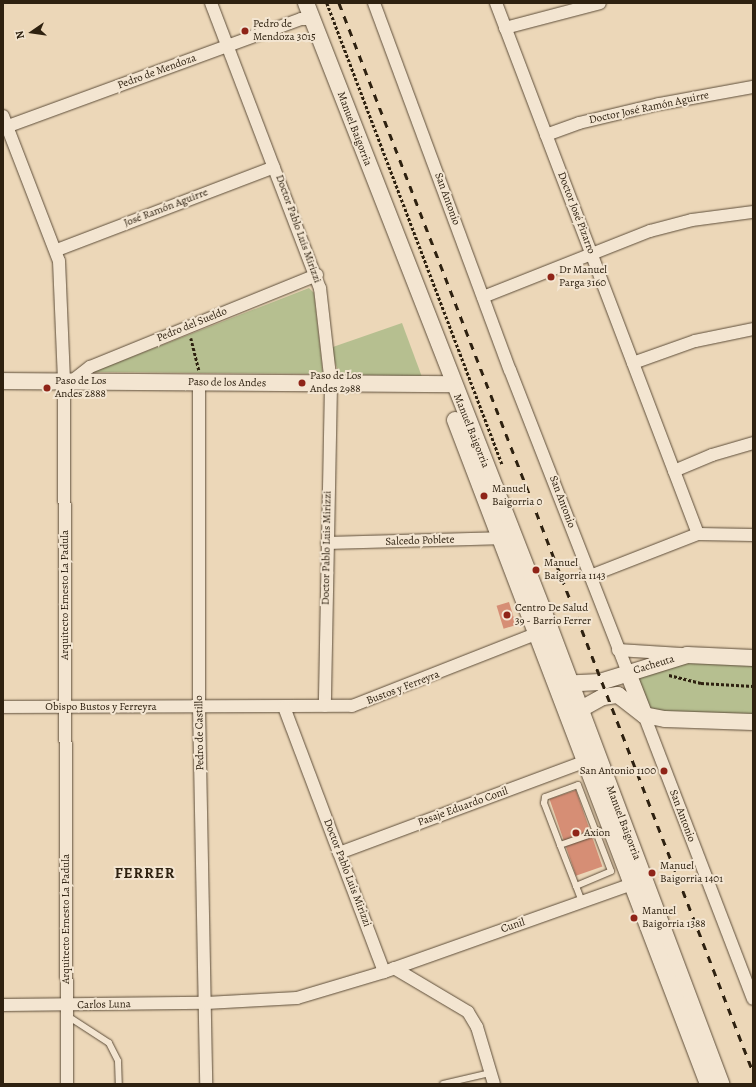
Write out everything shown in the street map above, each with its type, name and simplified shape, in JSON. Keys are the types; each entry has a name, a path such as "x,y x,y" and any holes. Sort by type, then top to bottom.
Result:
{"main road":[{"name":"Manuel Baigorria","path":"294,3 306,19 446,384 544,631 575,714 603,807"},
{"name":"Manuel Baigorria","path":"306,3 306,19"},
{"name":"Paso de los Andes","path":"3,381 200,378 331,384 446,384"},
{"name":"Cacheuta","path":"564,684 600,682 688,655 753,658"},
{"name":"San Antonio","path":"628,673 644,714"},
{"path":"575,714 603,697 618,695 644,714 673,720 753,722"},
{"name":"Manuel Baigorria","path":"575,714 586,761 708,1084"},
{"name":"Manuel Baigorria","path":"618,849 721,1084"}],"street":[{"name":"Doctor Pablo Luis Mirizzi","path":"211,3 317,275 331,384 325,706"},
{"name":"San Antonio","path":"374,3 483,297 628,673"},
{"name":"Doctor José Pizarro","path":"496,3 698,534"},
{"path":"505,28 600,3"},
{"name":"Pedro de Mendoza","path":"4,124 306,19"},
{"name":"Doctor José Ramón Aguirre","path":"546,135 579,123 659,104 753,87"},
{"name":"Arquitecto Ernesto La Padula","path":"4,124 57,250 68,381 65,707 67,1084"},
{"name":"José Ramón Aguirre","path":"57,250 274,167"},
{"path":"483,297 591,253 673,224 753,212"},
{"name":"Pedro del Sueldo","path":"68,381 90,367 317,275"},
{"path":"634,364 695,341 753,329"},
{"name":"Pedro de Castillo","path":"200,378 199,707 206,1003 206,1084"},
{"path":"674,471 712,455 753,443"},
{"path":"590,576 698,534 753,535"},
{"name":"Salcedo Poblete","path":"327,543 507,538"},
{"name":"Bustos y Ferreyra","path":"199,707 325,706 372,701 544,631"},
{"path":"618,650 688,655"},
{"name":"Obispo Bustos y Ferreyra","path":"3,707 199,707"},
{"name":"Doctor Pablo Luis Mirizzi","path":"284,707 339,853 389,970"},
{"name":"San Antonio","path":"644,714 753,999"},
{"name":"Pasaje Eduardo Conil","path":"339,853 586,761"},
{"name":"Cunil","path":"206,1003 296,998 389,970 632,884"},
{"path":"389,970 468,1012 477,1027 492,1078"},
{"name":"Carlos Luna","path":"3,1005 66,1010 206,1003"}],"lane":[{"path":"576,886 611,871 618,849 603,807 581,786 545,797 560,844 582,902"},
{"path":"560,844 610,827"},
{"path":"66,1010 112,1047 118,1061 120,1084"},
{"path":"443,1084 492,1078"}],"path":[{"path":"327,3 504,467"},
{"path":"189,333 200,378"},
{"path":"666,674 701,683 753,686"}],"green space":[{"path":"309,288 314,293 323,374 93,372"},
{"path":"402,323 422,377 339,374 330,348"},
{"path":"674,658 753,658 753,722 644,715 628,673"}],"building":[{"name":"Centro De Salud 39 - Barrio Ferrer","path":"509,602 516,625 504,629 497,606"},
{"name":"Axion","path":"576,790 602,867 576,876 550,799"}],"railway":[{"path":"339,3 753,1072"}],"place":[{"name":"Pedro de Mendoza 3015","path":"245,31"},
{"name":"Dr Manuel Parga 3160","path":"551,277"},
{"name":"Paso de Los Andes 2988","path":"302,383"},
{"name":"Paso de Los Andes 2888","path":"47,388"},
{"name":"Manuel Baigorria 0","path":"484,496"},
{"name":"Manuel Baigorria 1143","path":"536,570"},
{"name":"Centro De Salud 39 - Barrio Ferrer","path":"507,615"},
{"name":"San Antonio 1100","path":"664,771"},
{"name":"Axion","path":"576,833"},
{"name":"Manuel Baigorria 1401","path":"652,873"},
{"name":"Manuel Baigorria 1388","path":"634,918"}],"district":[{"name":"FERRER","path":"145,874"}]}
